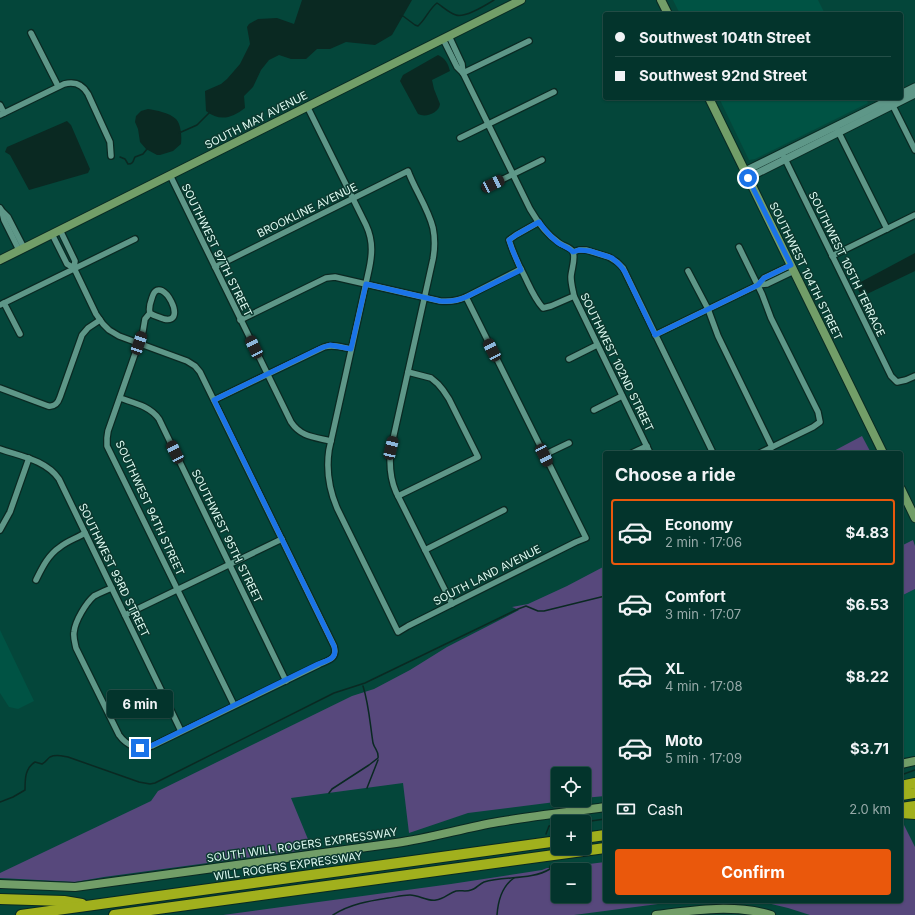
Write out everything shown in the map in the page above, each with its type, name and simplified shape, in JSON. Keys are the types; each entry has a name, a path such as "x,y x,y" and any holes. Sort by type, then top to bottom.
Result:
{"highway":[{"path":"903,785 915,782"},
{"path":"903,794 915,793"},
{"path":"903,808 915,806"},
{"path":"903,813 915,814"},
{"path":"591,837 603,835"},
{"name":"WILL ROGERS EXPRESSWAY","path":"21,915 551,843"},
{"path":"114,915 603,848"},
{"path":"0,899 64,901 91,906"},
{"path":"130,915 148,910"}],"main road":[{"name":"SOUTH MAY AVENUE","path":"0,260 521,0"},
{"path":"661,0 667,12"},
{"name":"SOUTHWEST 104TH STREET","path":"710,100 882,451"},
{"path":"903,494 915,518"},
{"path":"903,764 915,761"},
{"name":"SOUTH WILL ROGERS EXPRESSWAY","path":"0,884 75,887 396,843 499,822 603,807"},
{"path":"656,915 697,909 730,909 771,915"}],"street":[{"path":"31,33 58,86"},
{"path":"446,37 457,67 463,73 512,174 539,222 554,239 560,244 568,247 573,252 579,250 590,251 612,258 625,272 712,451"},
{"path":"463,73 529,41"},
{"path":"0,105 2,114 66,83 73,83 81,86 86,90 90,97 110,142 111,156"},
{"path":"903,93 915,87"},
{"path":"460,138 554,92"},
{"path":"903,98 915,94"},
{"path":"746,174 892,101 915,150"},
{"path":"307,106 354,198 366,225 372,247 366,284 331,441"},
{"path":"837,129 887,229"},
{"name":"SOUTHWEST 105TH TERRACE","path":"783,156 891,376 897,382 915,376"},
{"path":"485,188 542,160"},
{"name":"BROOKLINE AVENUE","path":"215,267 408,171 429,217 434,235 435,245 433,259 424,297"},
{"name":"SOUTHWEST 97TH STREET","path":"170,175 288,418 294,427 303,434 331,441"},
{"path":"1,211 8,216 21,249"},
{"path":"832,256 915,215"},
{"path":"539,222 509,240 521,270 536,300 543,308 574,296"},
{"path":"56,232 67,264 74,268"},
{"path":"56,232 75,261 74,268 93,307 105,327 119,336 184,359 192,364 201,374 335,648 335,654 331,659 157,743 146,748 134,747 125,742 118,732 75,645 74,628 85,607 91,599 98,594 112,588"},
{"path":"20,334 2,304 134,239"},
{"path":"739,247 758,285 771,318 818,412 820,422 813,427 764,451"},
{"name":"SOUTHWEST 102ND STREET","path":"573,252 574,256 571,277 574,296 649,451"},
{"path":"655,335 758,285 766,284 792,268"},
{"path":"240,320 326,278 335,278 366,284 448,302 457,301 521,270"},
{"path":"688,270 772,447"},
{"name":"SOUTHWEST 94TH STREET","path":"150,313 166,320 170,320 174,316 174,309 165,292 158,290 154,293 149,306 150,313 145,321 143,331 107,435 108,446 234,705"},
{"path":"424,297 390,454 390,465 393,483 398,496 452,604"},
{"path":"466,297 544,455 569,442"},
{"path":"0,388 48,406 56,404 60,397 82,335 88,328 100,320"},
{"path":"214,400 326,346 335,345 351,349"},
{"path":"569,359 597,346"},
{"path":"398,496 478,457 450,399 443,390 431,378 408,372"},
{"path":"594,410 622,396"},
{"name":"SOUTHWEST 95TH STREET","path":"120,398 149,409 158,417 286,681"},
{"name":"SOUTH LAND AVENUE","path":"331,441 328,472 329,485 334,502 398,632 586,538 544,455"},
{"path":"636,451 646,446"},
{"name":"SOUTHWEST 93RD STREET","path":"0,449 43,464 56,476 181,731"},
{"path":"0,530 10,512 29,458"},
{"path":"425,550 504,510"},
{"path":"36,580 47,560 56,550 67,542 85,534"},
{"path":"125,615 282,539"}],"shaded area":[{"path":"673,0 818,0 824,12 679,12"},
{"path":"720,100 867,100 868,103 755,159 749,160"},
{"path":"862,436 870,451 834,451"},
{"path":"913,540 915,546 915,589 903,595 903,545"},
{"path":"603,567 603,796 591,797 591,767 551,767 551,803 468,813 409,833 403,783 291,798 312,849 75,882 0,878 0,873 151,801 158,791 352,696 374,689 410,670 447,647 519,610 512,607 528,604"},
{"path":"915,589 915,756 903,758 903,595"},
{"path":"0,630 34,701 18,709 9,707 0,693"},
{"path":"903,823 915,847 915,915 810,915 767,903 903,903"},
{"path":"603,862 603,903 666,903 574,915 223,915 451,884 551,868 551,903 591,903 591,864"}],"water":[{"path":"302,0 412,0 392,35 375,45 346,42 330,49 317,49 306,59 291,59 279,55 269,60 261,70 253,87 244,96 245,108 231,116 221,118 216,117 206,111 205,91 221,84 227,79 240,64 250,44 247,27 249,24 258,19 277,18 294,24"},
{"path":"438,55 446,61 450,71 432,80 440,104 439,107 432,114 421,115 418,114 400,81 403,75"},
{"path":"148,109 167,113 178,121 181,131 181,144 173,151 157,155 146,149 140,142 138,129 135,122 136,116 141,111"},
{"path":"67,121 71,125 90,169 88,173 29,190 10,155 5,152 7,147"},
{"path":"915,253 915,271 867,294 863,295 859,292 857,284"}],"waterway":[{"path":"400,16 403,16 418,26 437,3 451,13 456,15 464,15 494,0"},
{"path":"179,133 197,125 210,112"},
{"path":"120,157 125,159 128,164 130,164 135,157 143,154 147,149"},
{"path":"0,802 25,790 26,774 32,764 35,762 42,764 50,757 54,756 68,757 139,782 150,784 155,783 334,693 365,683 518,609 526,606 538,611 544,611 603,596"},
{"path":"329,793 332,789 378,758 373,743 368,707 363,686"},
{"path":"367,788 378,760"},
{"path":"903,774 915,770"},
{"path":"591,821 603,819"},
{"path":"546,834 549,826 551,826"},
{"path":"333,915 346,908 374,900 407,895 413,895 430,900 439,899 456,891 467,891 473,889 484,882 535,875 550,869 550,866"},
{"path":"497,915 501,894 506,885 514,878"}],"route":[{"path":"140,748 148,747 157,743 286,681 318,664 331,659 335,654 335,648 330,637 214,400 326,346 335,345 351,349 366,284 440,301 451,302 466,297 521,270 509,240 539,222 554,239 560,244 568,247 573,252 586,250 608,257 617,262 623,268 655,335 758,285 764,278 791,265 748,178"}]}
